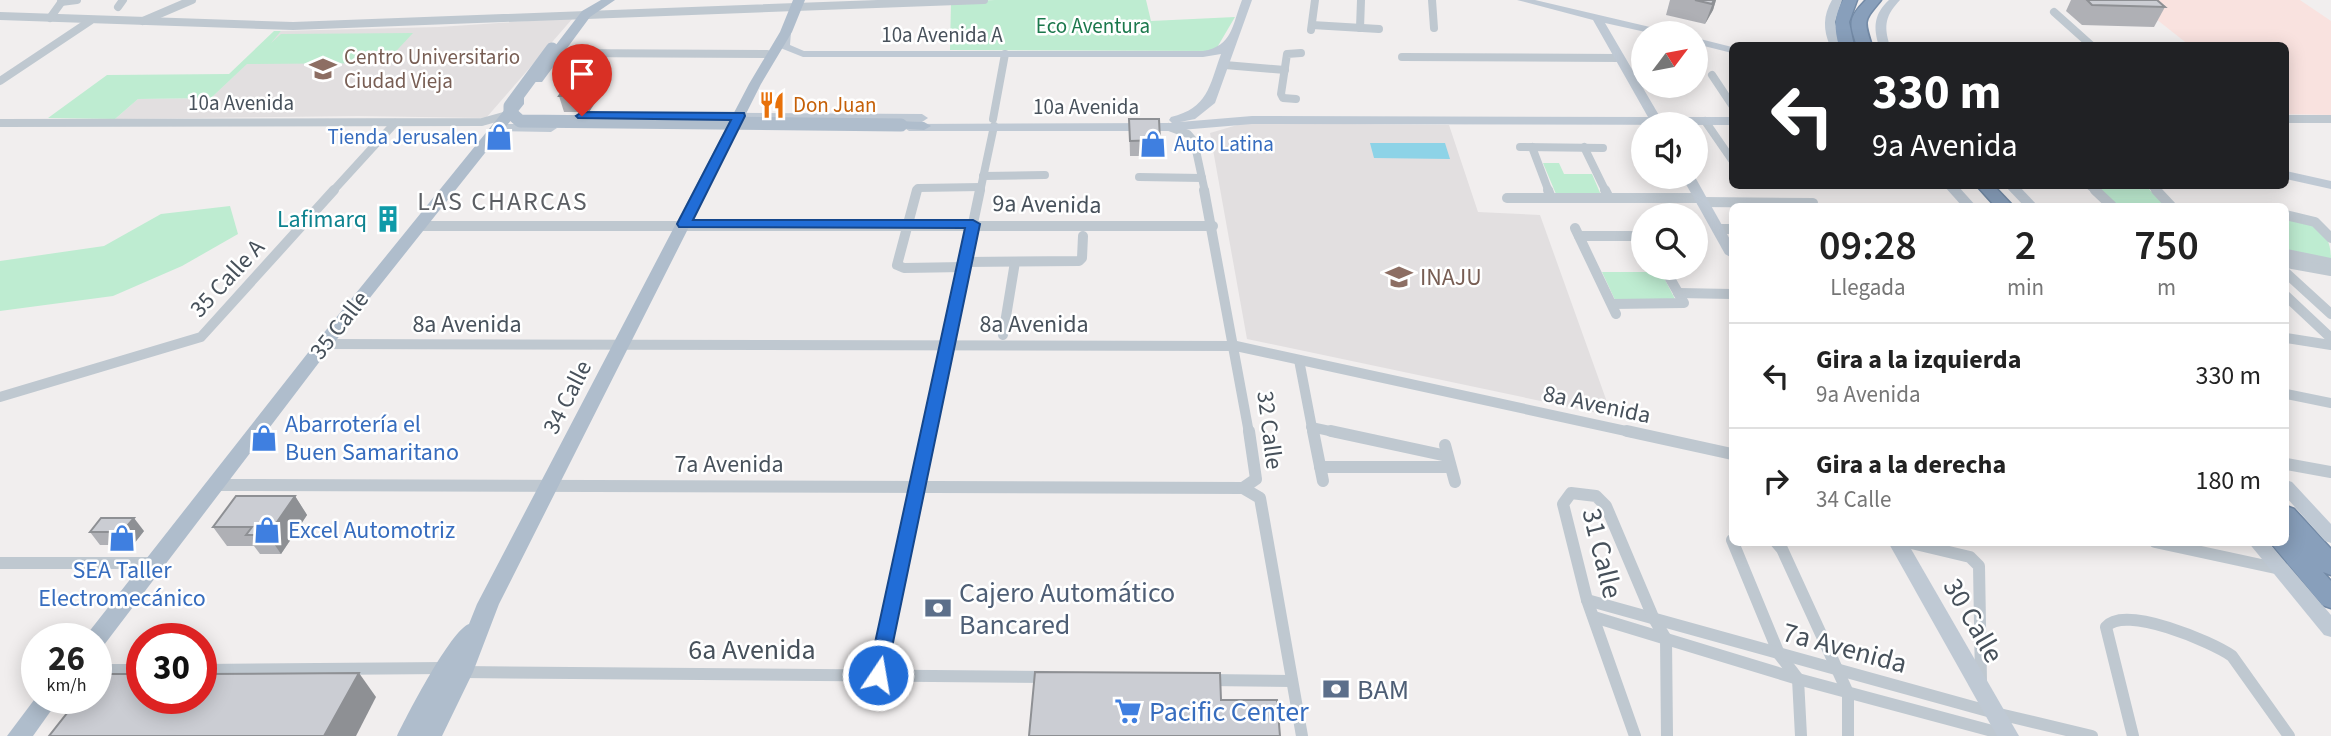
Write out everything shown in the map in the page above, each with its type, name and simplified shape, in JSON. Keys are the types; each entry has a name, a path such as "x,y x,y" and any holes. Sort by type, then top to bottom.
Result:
{"highway":[{"path":"1846,42 1840,26 1841,15 1850,0"},
{"path":"1864,42 1858,26 1858,15 1874,0"},
{"path":"1875,42 1870,24 1872,15 1885,0"},
{"path":"1971,189 1983,203"},
{"path":"1988,189 2001,203"},
{"path":"2289,518 2331,565"},
{"path":"2286,546 2331,598"}],"main road":[{"path":"582,18 609,0"},
{"path":"1231,121 1211,114 1208,110 1247,0"},
{"path":"1526,0 1631,26"},
{"path":"1835,42 1829,25 1830,12 1838,0"},
{"path":"1884,42 1880,21 1882,14 1895,0"},
{"name":"10a Avenida A","path":"794,14 784,47 803,54 1211,54 1222,51 1236,35"},
{"name":"34 Calle","path":"755,85 767,54 794,14"},
{"name":"34 Calle","path":"454,670 794,14"},
{"name":"35 Calle","path":"108,623 418,226 495,122 582,18"},
{"path":"1597,18 1651,112"},
{"path":"1708,44 1729,49"},
{"path":"555,51 510,106 510,111 520,121 924,126"},
{"name":"10a Avenida","path":"495,122 999,123 1038,119 1174,120 1191,116 1209,103"},
{"name":"10a Avenida","path":"766,122 1169,127 1231,121 1631,122"},
{"name":"10a Avenida","path":"1708,121 1729,121"},
{"path":"2289,176 2331,185"},
{"path":"1695,189 1725,229"},
{"path":"1954,189 1966,203"},
{"path":"2015,189 2028,203"},
{"path":"2289,489 2331,536"},
{"name":"30 Calle","path":"1899,546 2009,736"},
{"path":"2260,546 2331,629"},
{"path":"409,736 454,670"},
{"path":"430,736 454,670"},
{"path":"19,736 36,714"}],"street":[{"path":"50,18 62,1 77,0"},
{"path":"118,8 123,0"},
{"path":"140,23 192,0"},
{"path":"0,16 140,23 293,26 794,14 984,0"},
{"path":"1315,0 1311,27 1379,29"},
{"path":"1360,28 1361,0"},
{"path":"1432,0 1434,28"},
{"path":"2054,12 2088,42"},
{"path":"0,81 90,21"},
{"path":"555,51 767,54"},
{"path":"1296,99 1281,96 1287,54 1301,53"},
{"path":"878,675 982,182 1005,54"},
{"path":"1402,57 1619,57"},
{"path":"1225,65 1285,70"},
{"path":"1712,75 1729,100"},
{"path":"2289,119 2331,119"},
{"name":"10a Avenida","path":"0,123 495,122"},
{"name":"35 Calle A","path":"0,397 201,337 395,123"},
{"path":"1708,125 1729,156"},
{"name":"32 Calle","path":"1169,127 1188,134 1194,141 1213,226 1236,346 1256,479 1251,485 1242,488"},
{"path":"1520,147 1603,148"},
{"path":"1532,147 1551,198"},
{"path":"1584,147 1609,198"},
{"path":"1045,175 918,188 897,265 1079,261 1082,258 1083,236"},
{"path":"1139,177 1202,178"},
{"path":"2093,189 2109,203"},
{"path":"2156,189 2168,203"},
{"path":"1507,198 1785,203"},
{"path":"2289,216 2307,219 2321,226 2331,238"},
{"name":"9a Avenida","path":"418,226 1213,226"},
{"path":"1631,231 1577,232 1614,309 1681,298 1729,294"},
{"path":"2289,256 2331,263"},
{"path":"2289,257 2331,271"},
{"path":"1003,335 1015,262"},
{"path":"2289,275 2331,314"},
{"path":"1671,280 1681,298"},
{"path":"2289,299 2331,338"},
{"path":"2289,338 2331,345"},
{"name":"8a Avenida","path":"324,344 1236,346 1729,453"},
{"path":"1298,359 1323,481"},
{"path":"2289,395 2331,403"},
{"path":"1311,427 1447,456"},
{"path":"1320,467 1447,456"},
{"path":"1447,456 1455,482"},
{"path":"2289,465 2331,472"},
{"name":"7a Avenida","path":"215,485 1242,488"},
{"name":"32 Calle","path":"1242,488 1261,498 1302,736"},
{"name":"31 Calle","path":"1635,736 1587,600 1563,504 1571,493 1596,496 1606,506 1653,617 1666,639 1667,736"},
{"path":"1733,546 1779,654 1798,678 1801,736"},
{"path":"1779,546 1848,693 1848,736"},
{"name":"30 Calle","path":"1924,546 1969,557 1979,566 1981,689"},
{"path":"2174,546 2279,568 2331,598"},
{"path":"0,563 154,563"},
{"name":"7a Avenida","path":"1587,600 1995,713 2092,736"},
{"name":"7a Avenida","path":"1594,617 1848,693 2009,736"},
{"path":"2133,736 2106,627 2110,622 2121,619 2205,637 2220,646 2232,656 2289,736"},
{"name":"6a Avenida","path":"217,670 1062,677"},
{"path":"1195,679 1292,681"}],"shaded area":[{"path":"2132,0 2300,0 2331,21 2331,115 2289,114 2289,42 2185,42"},
{"path":"573,18 486,118 358,116 115,119 138,99 211,98 281,31 439,27"},
{"name":"INAJU","path":"1244,123 1449,125 1478,212 1540,215 1612,416 1247,339 1210,133"}],"green space":[{"name":"Eco Aventura","path":"1146,0 1151,21 1235,17 1215,51 950,50 951,2"},
{"path":"274,31 281,31 271,43 281,34 413,33 385,63 247,64 211,98 138,99 115,119 48,118 107,75 229,74"},
{"path":"1543,163 1559,163 1564,174 1592,174 1601,195 1556,194"},
{"path":"2099,189 2149,189 2162,203 2114,203"},
{"path":"230,206 238,234 182,266 113,296 0,311 0,261 104,246 161,214"},
{"path":"2289,214 2318,227 2327,240 2331,259 2289,250"},
{"path":"1602,272 1631,272 1631,280 1665,280 1675,299 1615,300"}],"water":[{"path":"1370,143 1445,143 1450,159 1374,158"}],"building":[{"path":"1695,0 1714,0 1712,4"},
{"path":"2087,0 2157,0 2165,7 2092,5"},
{"path":"580,65 604,65 583,96 559,96"},
{"path":"1129,119 1159,119 1160,140 1130,141"},
{"path":"236,496 295,496 268,535 246,535 252,527 213,527"},
{"path":"101,518 134,518 122,532 90,532"},
{"path":"1035,672 1220,673 1221,700 1277,700 1280,736 1029,736"},
{"path":"359,673 324,736 49,736 66,714 112,714 112,674 126,674 126,714 217,714 217,674"}],"place":[{"name":"Centro Universitario Ciudad Vieja","path":"323,69"},
{"name":"Don Juan","path":"772,105"},
{"name":"Tienda Jerusalen","path":"499,137"},
{"name":"Auto Latina","path":"1153,144"},
{"name":"Lafimarq","path":"388,219"},
{"name":"INAJU","path":"1399,277"},
{"name":"Abarrotería el Buen Samaritano","path":"264,438"},
{"name":"Excel Automotriz","path":"267,530"},
{"name":"SEA Taller Electromecánico","path":"122,538"},
{"name":"Cajero Automático Bancared","path":"938,608"},
{"name":"BAM","path":"1336,689"},
{"name":"Pacific Center","path":"1128,711"}],"district":[{"name":"LAS CHARCAS","path":"503,201"}],"route":[{"path":"582,116 739,116 684,224 973,224 878,675"}]}
